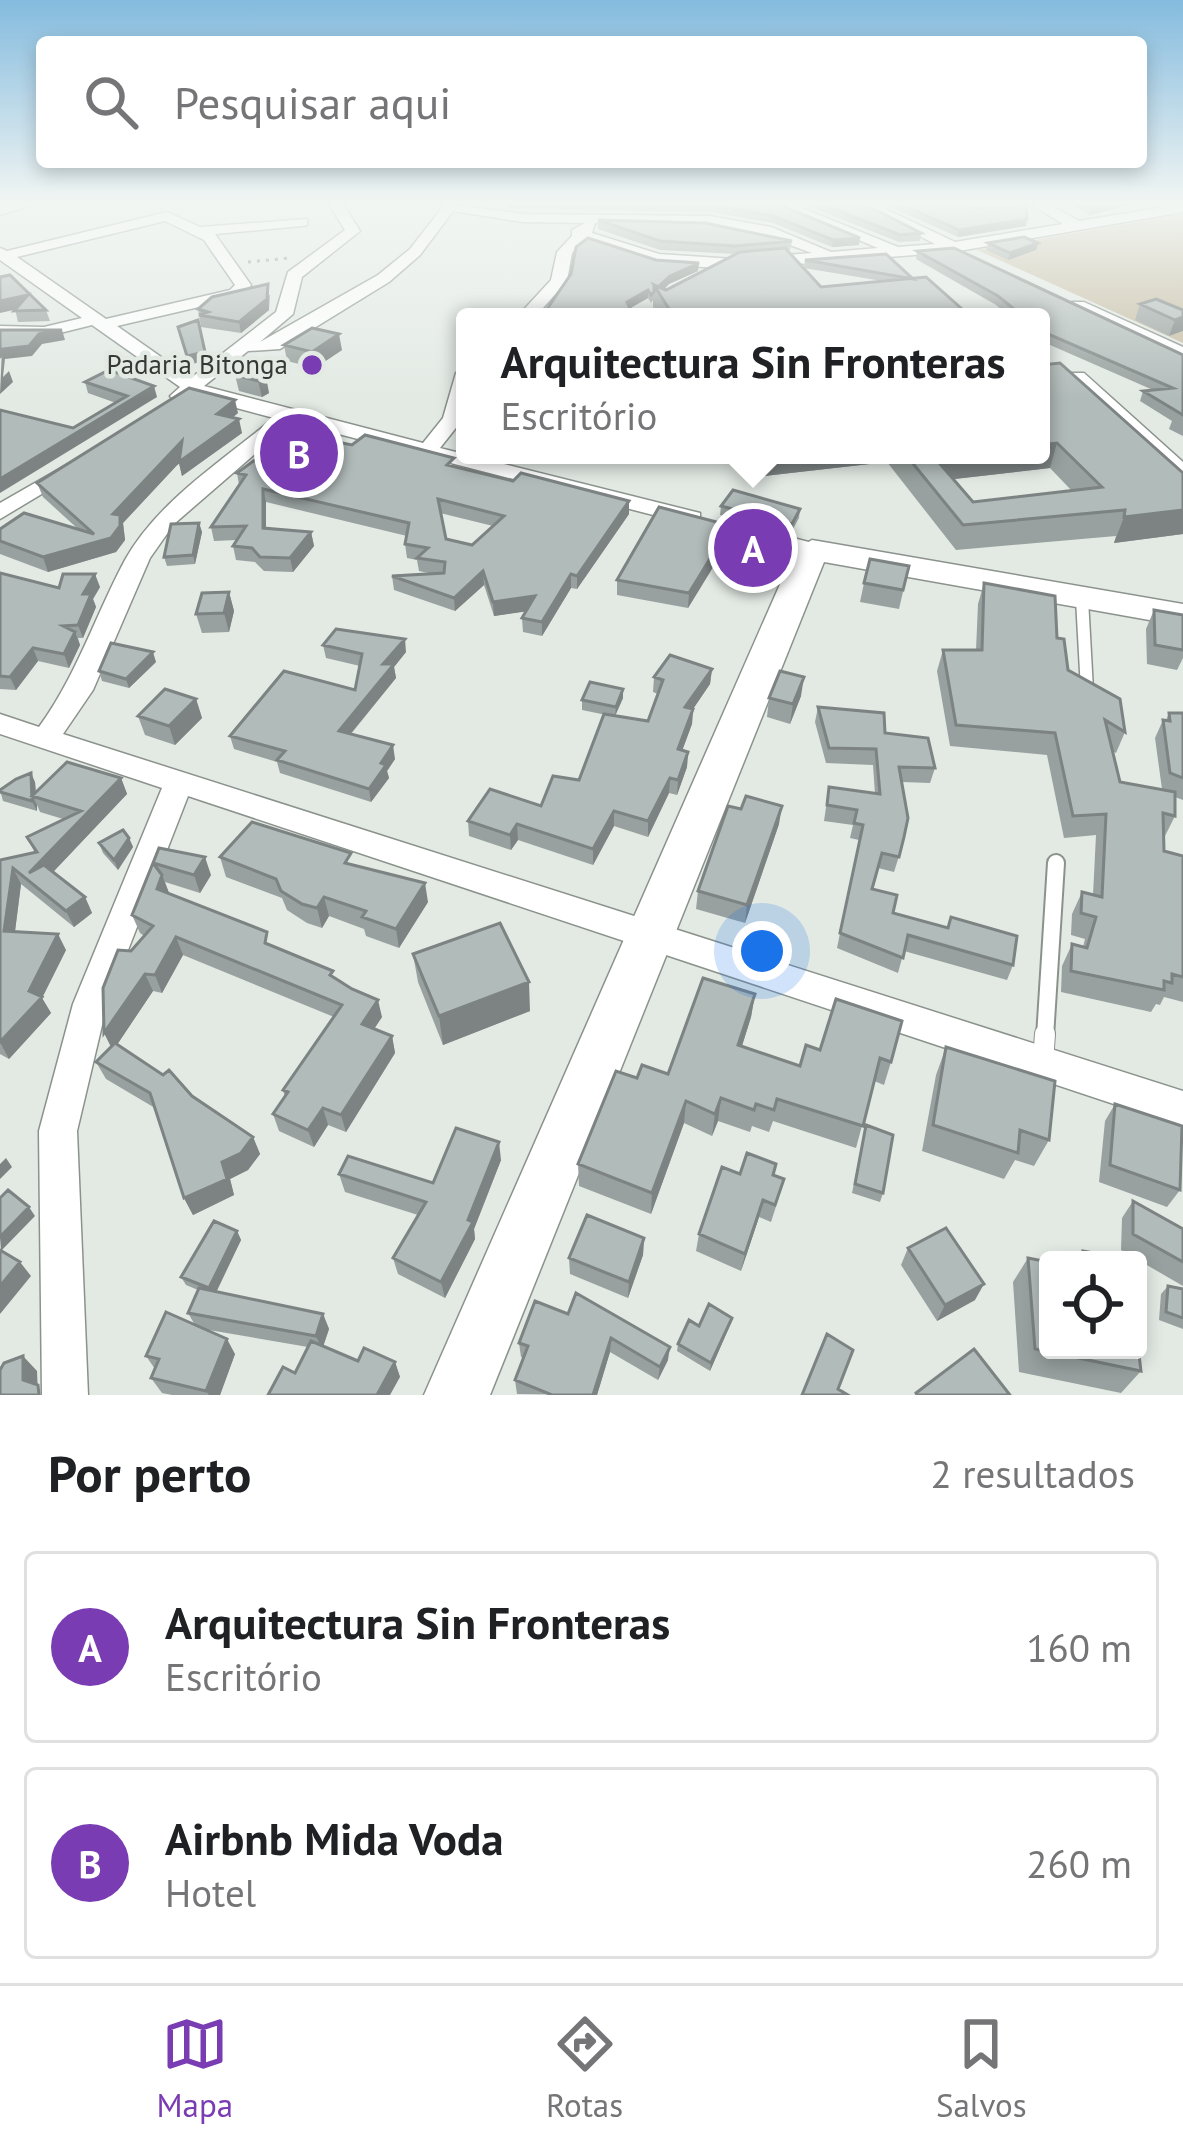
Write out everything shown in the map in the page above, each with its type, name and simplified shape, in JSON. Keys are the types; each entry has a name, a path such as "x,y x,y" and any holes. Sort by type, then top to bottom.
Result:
{"street":[{"path":"23,269 196,391 456,458"},
{"path":"0,332 44,332 236,294 243,285 232,269"},
{"path":"196,391 290,308 291,281 302,269"},
{"path":"154,415 394,269"},
{"path":"534,308 560,281 562,269"},
{"path":"707,281 726,269"},
{"path":"1056,296 1183,354"},
{"path":"244,348 268,347"},
{"path":"1077,377 1183,473"},
{"path":"427,452 453,419 456,408"},
{"path":"46,738 80,691 139,558 166,519 289,415"},
{"path":"0,512 82,461"},
{"path":"481,464 812,550 1183,615"},
{"path":"543,478 559,464"},
{"path":"457,1395 646,932 812,550"},
{"path":"0,724 1183,1109"},
{"path":"64,1395 58,1131 90,1004 178,783"}],"lane":[{"path":"1082,599 1087,690"},
{"path":"1043,1063 1056,863"}],"shaded area":[{"path":"1019,269 1183,269 1183,329 1171,335 1183,331 1183,343"}],"building":[{"path":"572,269 685,269 654,285 651,295 648,290 627,302 630,308 548,308"},
{"path":"707,269 804,269 821,287 926,277 961,308 668,308 654,285 666,290"},
{"path":"857,269 902,269 913,279"},
{"path":"950,269 999,269 1183,355 1183,415 1143,391 1173,388 1050,335 1050,308 1013,308"},
{"path":"10,275 46,310 14,311 28,295 0,301 0,277"},
{"path":"268,284 267,299 239,322 199,315 208,312 198,309 212,297"},
{"path":"1156,299 1183,310 1183,317 1175,320 1140,304"},
{"path":"198,320 205,352 187,356 178,327"},
{"path":"312,328 339,334 312,352 284,345"},
{"path":"0,330 62,330 39,334 29,346 2,349 0,358"},
{"path":"256,362 266,376 258,381 235,375"},
{"path":"1060,363 1183,473 1183,510 1124,517 1125,510 963,525 913,464 940,464 973,502 1102,487 1057,443 1050,444 1050,364"},
{"path":"109,370 154,386 0,479 0,410 73,428 127,396 85,382"},
{"path":"189,388 235,400 217,414 239,419 179,462 182,441 113,514 120,515 120,526 111,538 43,557 0,541 0,529 24,513 94,534 37,483"},
{"path":"292,433 352,445 365,435 454,458 447,465 513,481 521,473 629,501 577,576 571,574 542,622 522,618 535,596 493,602 483,571 454,598 392,576 444,573 445,562 417,558 428,548 405,544 409,523 263,489 263,528 311,532 290,558 260,557 252,548 233,546 246,526 211,527 246,475 237,473","holes":["438,499 504,516 472,545 446,539"]},
{"path":"733,490 800,509 792,524 721,506"},
{"path":"659,507 774,537 736,541 736,548 719,544 689,593 617,580"},
{"path":"199,523 193,555 164,557 171,524"},
{"path":"870,559 909,566 903,590 864,583"},
{"path":"0,573 59,588 63,574 95,574 83,594 91,594 78,625 63,626 75,632 64,654 33,648 10,677 0,676"},
{"path":"984,583 1055,596 1057,638 1064,639 1068,670 1120,699 1125,732 1105,720 1120,782 1175,792 1175,816 1163,813 1164,851 1183,856 1183,977 1172,974 1172,983 1164,981 1164,990 1071,971 1072,944 1087,948 1096,917 1081,913 1082,892 1102,897 1106,814 1073,816 1055,733 956,725 943,650 982,650"},
{"path":"229,592 224,613 196,614 202,593"},
{"path":"1154,610 1183,615 1183,650 1155,645"},
{"path":"336,629 405,639 383,664 394,664 339,731 393,745 369,789 277,760 285,751 230,736 284,671 355,690 362,654 323,645"},
{"path":"111,643 153,652 126,679 99,671"},
{"path":"670,655 712,669 685,707 693,709 678,749 688,752 678,780 670,778 648,821 614,811 593,849 517,824 510,835 468,821 490,789 541,806 553,776 579,780 604,714 648,721 663,680 654,677"},
{"path":"780,671 804,677 793,704 769,698"},
{"path":"590,682 623,689 616,707 582,700"},
{"path":"165,689 196,699 169,726 138,716"},
{"path":"818,707 884,713 885,733 928,738 935,768 899,767 908,818 904,837 899,857 882,853 872,889 897,895 893,913 948,928 951,917 1017,936 1013,965 908,935 903,958 840,933 863,825 854,823 857,810 827,805 829,787 880,794 876,749 829,748"},
{"path":"1169,713 1183,713 1183,778 1170,773 1163,720 1170,721"},
{"path":"67,762 121,778 29,873 44,865 85,897 66,911 13,868 4,931 58,934 29,991 42,997 0,1042 0,860 37,852 27,837 81,811 32,796"},
{"path":"31,773 32,801 0,792 16,779"},
{"path":"746,796 782,806 747,905 698,891 728,806 741,809"},
{"path":"252,822 351,853 345,863 425,883 396,929 362,917 366,911 324,897 317,908 302,904 281,891 276,879 220,857"},
{"path":"123,830 129,838 114,860 99,843"},
{"path":"159,848 205,857 194,875 153,863"},
{"path":"153,863 162,875 157,889 267,932 265,943 333,971 330,975 378,1000 362,1024 392,1036 341,1115 323,1108 308,1130 273,1114 288,1092 283,1090 342,1005 176,937 155,975 145,974 104,1033 103,988 118,950 131,951 153,926 132,915"},
{"path":"500,923 529,982 439,1016 413,954"},
{"path":"703,978 755,994 738,1045 800,1066 806,1045 820,1050 836,999 902,1021 891,1062 880,1058 863,1126 777,1099 774,1110 756,1104 754,1110 721,1098 715,1114 686,1101 652,1193 578,1164 616,1071 637,1078 642,1065 668,1074"},
{"path":"115,1043 163,1075 169,1070 192,1096 253,1137 241,1153 222,1162 227,1179 184,1198 150,1093 96,1062"},
{"path":"946,1047 1055,1081 1049,1140 1020,1130 1018,1153 933,1125"},
{"path":"1115,1104 1182,1126 1180,1190 1110,1165"},
{"path":"866,1125 893,1135 883,1193 855,1184"},
{"path":"456,1128 499,1142 468,1220 473,1222 441,1282 393,1258 426,1202 339,1174 348,1156 433,1183"},
{"path":"747,1153 776,1164 773,1175 784,1179 775,1205 763,1200 745,1254 699,1234 722,1167 740,1174"},
{"path":"8,1190 29,1207 0,1237 0,1198"},
{"path":"1133,1201 1183,1229 1183,1262 1133,1234"},
{"path":"587,1215 644,1238 629,1282 569,1258"},
{"path":"214,1221 237,1231 209,1288 181,1277"},
{"path":"946,1228 984,1284 945,1305 908,1248"},
{"path":"0,1250 20,1262 0,1286"},
{"path":"1028,1258 1039,1260 1039,1350 1035,1349"},
{"path":"1168,1286 1183,1289 1183,1318 1166,1312"},
{"path":"199,1288 323,1314 316,1336 188,1313"},
{"path":"576,1293 670,1347 660,1367 611,1338 593,1395 552,1395 515,1380 528,1346 519,1343 535,1301 568,1314"},
{"path":"709,1304 732,1318 711,1363 678,1344 689,1320 699,1326"},
{"path":"166,1312 227,1339 206,1391 151,1378 159,1359 146,1356"},
{"path":"827,1334 853,1350 838,1389 848,1395 802,1395"},
{"path":"311,1341 358,1361 364,1348 395,1362 377,1395 268,1395 283,1367 295,1373"},
{"path":"974,1349 1010,1395 917,1395 916,1393"},
{"path":"23,1356 23,1380 38,1385 39,1395 0,1395 4,1363"},
{"path":"1083,1359 1140,1359 1141,1371"}],"place":[{"name":"Padaria Bitonga","path":"312,365"},
{"name":"Airbnb Mida Voda","path":"299,453"},
{"name":"Arquitectura Sin Fronteras","path":"753,548"}]}
